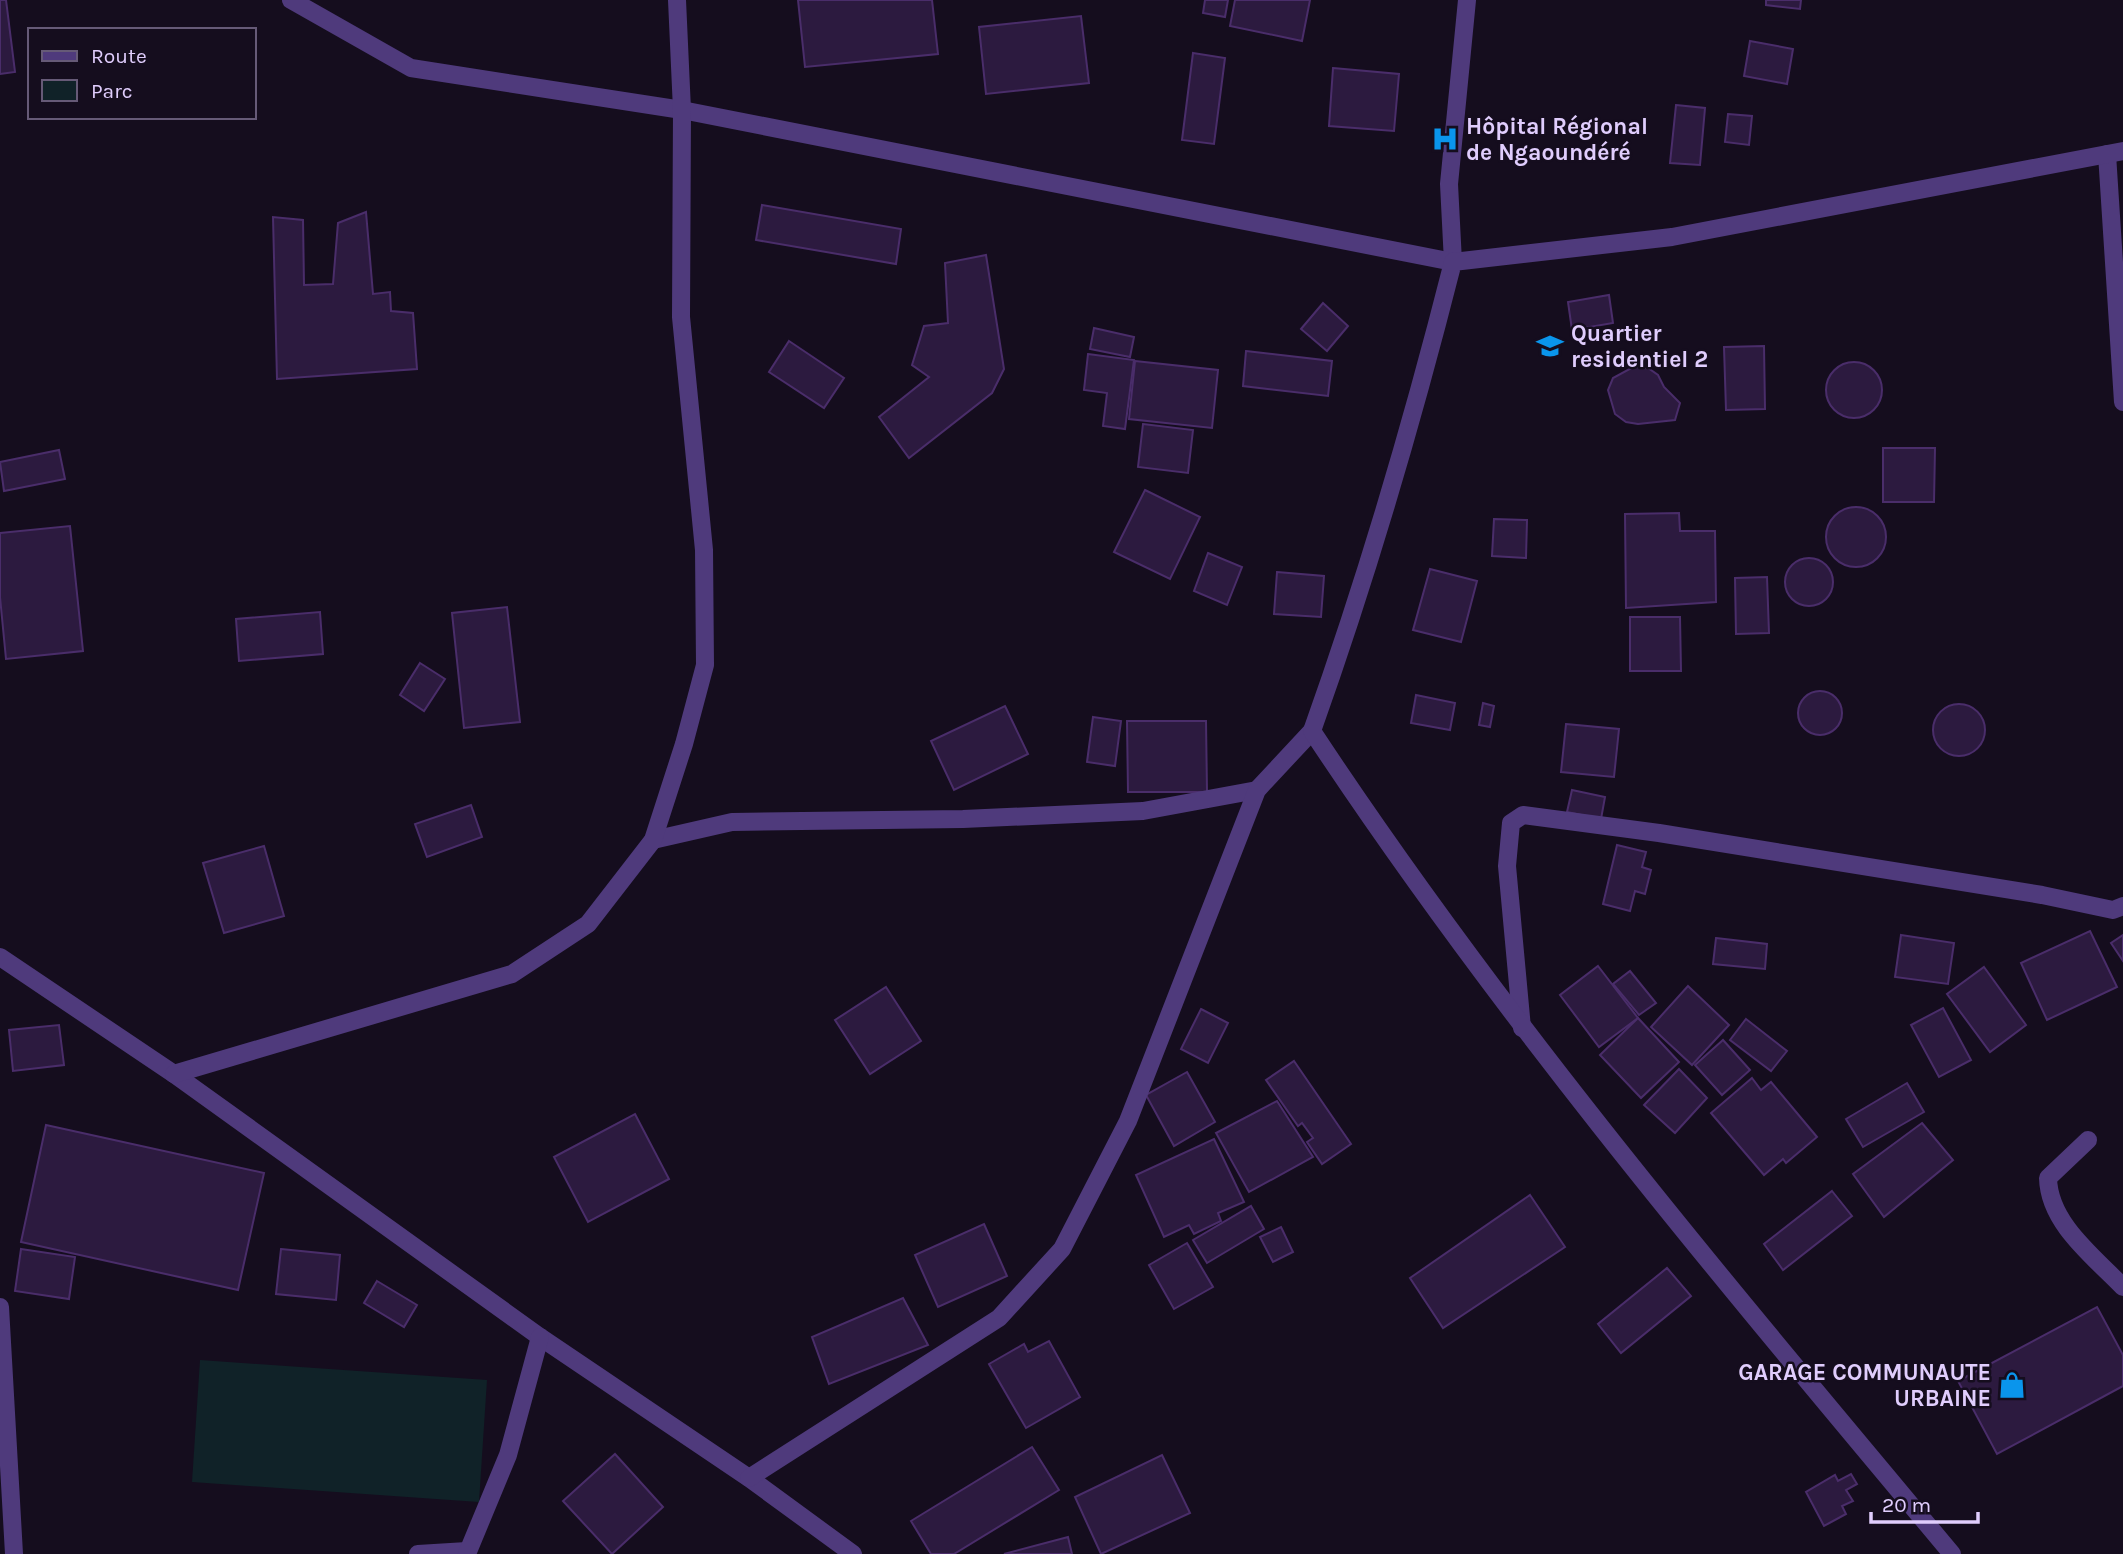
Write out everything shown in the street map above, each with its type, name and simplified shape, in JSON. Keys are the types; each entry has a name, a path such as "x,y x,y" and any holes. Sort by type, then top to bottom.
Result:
{"street":[{"path":"291,0 411,68 682,110 1453,262 1672,237 2115,153 2123,402"},
{"path":"174,1074 512,974 588,924 653,840 684,744 705,665 704,550 681,317 682,110 677,0"},
{"path":"748,1478 999,1318 1062,1249 1128,1121 1257,790 1312,731 1342,647 1416,405 1453,262 1449,184 1467,0"},
{"path":"1312,731 1379,834 1522,1030 1734,1294 1952,1554"},
{"path":"653,840 732,822 963,819 1143,811 1257,790"},
{"path":"1522,1030 1507,866 1511,822 1523,815 1659,833 2042,895 2113,910 2123,906"},
{"path":"0,957 174,1074 540,1337 748,1478 853,1554"},
{"path":"2088,1140 2048,1178 2048,1198 2070,1232 2123,1287"},
{"path":"0,1307 14,1554"},
{"path":"418,1554 467,1553 508,1455 540,1337"}],"green space":[{"path":"200,1360 487,1380 479,1502 192,1482"}],"building":[{"path":"0,0 6,0 15,72 0,74"},
{"path":"798,0 932,0 938,54 805,67"},
{"path":"1205,0 1228,0 1225,17 1203,13"},
{"path":"1235,0 1310,0 1302,41 1230,26"},
{"path":"1766,0 1801,0 1800,9 1766,5"},
{"path":"1081,16 1089,83 986,94 979,27"},
{"path":"1750,41 1793,49 1787,84 1744,76"},
{"path":"1193,53 1225,58 1214,144 1182,140"},
{"path":"1333,68 1399,74 1394,131 1329,126"},
{"path":"1676,105 1705,108 1700,165 1670,163"},
{"path":"1728,114 1752,116 1749,145 1725,142"},
{"path":"762,205 901,229 896,264 756,240"},
{"path":"366,212 373,294 390,292 391,311 413,313 417,369 277,379 273,217 303,220 304,285 333,284 338,223"},
{"path":"986,255 1004,369 992,393 909,458 879,417 929,377 912,365 924,326 948,323 945,263"},
{"path":"1609,295 1613,323 1572,330 1568,302"},
{"path":"1323,303 1348,326 1327,351 1301,329"},
{"path":"1094,328 1134,337 1130,357 1090,349"},
{"path":"789,341 844,378 824,408 769,372"},
{"path":"1764,346 1765,409 1726,410 1724,347"},
{"path":"1246,351 1332,361 1328,396 1243,386"},
{"path":"1088,354 1134,360 1125,429 1103,426 1107,393 1084,390"},
{"path":"1135,361 1218,370 1212,428 1129,419"},
{"path":"1854,362 1869,367 1877,375 1882,390 1877,405 1869,413 1854,418 1839,413 1831,405 1826,390 1831,375 1839,367"},
{"path":"1635,366 1648,368 1658,375 1664,387 1680,403 1675,420 1638,424 1626,422 1615,414 1608,390 1613,378"},
{"path":"1143,424 1193,430 1188,473 1138,467"},
{"path":"1883,448 1935,448 1934,502 1883,502"},
{"path":"59,450 65,479 4,491 0,462"},
{"path":"1145,490 1200,517 1170,579 1114,552"},
{"path":"1856,507 1873,512 1881,520 1886,537 1881,554 1873,562 1856,567 1839,562 1831,554 1826,537 1831,520 1839,512"},
{"path":"1679,513 1680,531 1715,531 1716,602 1626,608 1625,514"},
{"path":"1494,519 1527,520 1526,558 1492,556"},
{"path":"70,526 83,651 6,659 0,597 0,533"},
{"path":"1208,553 1242,567 1227,605 1194,591"},
{"path":"1809,558 1826,565 1833,582 1826,599 1809,606 1792,599 1785,582 1792,565"},
{"path":"1430,569 1477,581 1461,642 1413,630"},
{"path":"1277,572 1324,576 1321,617 1274,614"},
{"path":"1767,577 1769,633 1736,634 1735,578"},
{"path":"507,607 520,722 464,728 452,613"},
{"path":"320,612 323,654 239,661 236,619"},
{"path":"1630,617 1680,617 1681,671 1630,671"},
{"path":"420,663 445,679 424,711 400,695"},
{"path":"1820,691 1836,697 1842,713 1836,729 1820,735 1804,729 1798,713 1804,697"},
{"path":"1416,695 1455,703 1450,730 1411,723"},
{"path":"1483,703 1494,706 1490,727 1479,725"},
{"path":"1959,704 1969,706 1977,712 1983,720 1983,740 1977,748 1969,754 1959,756 1949,754 1941,748 1935,740 1933,730 1935,720 1941,712 1949,706"},
{"path":"1005,706 1028,754 954,790 931,741"},
{"path":"1093,717 1121,721 1115,766 1087,762"},
{"path":"1127,721 1206,721 1207,792 1128,792"},
{"path":"1566,724 1619,729 1614,777 1561,772"},
{"path":"1572,790 1605,797 1601,819 1567,812"},
{"path":"471,805 482,837 427,857 415,824"},
{"path":"1617,845 1646,852 1642,867 1651,870 1645,894 1635,891 1630,911 1603,904"},
{"path":"264,846 284,916 224,933 203,863"},
{"path":"2090,931 2117,987 2047,1020 2021,963"},
{"path":"1901,935 1954,943 1948,984 1895,977"},
{"path":"2123,935 2123,961 2111,943"},
{"path":"1716,938 1767,944 1765,969 1713,964"},
{"path":"1598,966 1638,1018 1599,1047 1560,995"},
{"path":"1984,967 2026,1025 1990,1052 1947,994"},
{"path":"1630,971 1656,1003 1639,1015 1613,984"},
{"path":"1688,986 1729,1025 1692,1065 1651,1027"},
{"path":"886,987 921,1041 870,1074 835,1020"},
{"path":"1943,1008 1971,1060 1939,1077 1911,1025"},
{"path":"1201,1009 1228,1023 1208,1063 1181,1049"},
{"path":"1638,1018 1679,1062 1641,1098 1600,1055"},
{"path":"1746,1019 1787,1051 1771,1071 1730,1040"},
{"path":"59,1025 64,1065 13,1071 9,1030"},
{"path":"1723,1040 1750,1070 1722,1095 1695,1065"},
{"path":"1294,1061 1351,1144 1322,1164 1307,1142 1313,1138 1302,1123 1298,1126 1266,1080"},
{"path":"1679,1069 1707,1098 1675,1133 1644,1105"},
{"path":"1187,1072 1215,1122 1174,1146 1146,1095"},
{"path":"1752,1078 1761,1090 1771,1082 1817,1137 1786,1163 1783,1159 1764,1175 1711,1113"},
{"path":"1907,1083 1924,1112 1863,1147 1846,1119"},
{"path":"1277,1101 1313,1157 1249,1192 1216,1133"},
{"path":"635,1114 669,1179 588,1222 554,1157"},
{"path":"1922,1123 1953,1160 1884,1217 1853,1174"},
{"path":"46,1125 264,1173 238,1290 21,1242"},
{"path":"1214,1139 1244,1202 1218,1213 1221,1221 1194,1234 1189,1225 1164,1237 1136,1175"},
{"path":"1832,1191 1852,1216 1783,1270 1764,1244"},
{"path":"1530,1195 1565,1247 1443,1328 1410,1278"},
{"path":"1251,1206 1264,1229 1207,1263 1193,1240"},
{"path":"984,1224 1007,1276 938,1307 915,1255"},
{"path":"1281,1227 1293,1252 1273,1262 1260,1237"},
{"path":"1187,1243 1213,1287 1174,1309 1149,1265"},
{"path":"21,1249 75,1257 69,1299 15,1291"},
{"path":"281,1249 340,1255 336,1300 276,1294"},
{"path":"1667,1268 1691,1296 1621,1353 1598,1324"},
{"path":"377,1281 417,1305 404,1327 364,1303"},
{"path":"903,1298 928,1345 829,1384 812,1337"},
{"path":"2097,1307 2123,1355 2123,1386 1997,1454 1958,1381"},
{"path":"1049,1341 1080,1397 1026,1428 989,1364 1024,1344 1028,1352"},
{"path":"1032,1447 1059,1490 954,1554 931,1554 911,1521"},
{"path":"615,1454 663,1507 612,1554 563,1501"},
{"path":"1162,1455 1190,1513 1101,1554 1075,1497"},
{"path":"1851,1474 1857,1484 1846,1490 1853,1501 1842,1506 1846,1514 1824,1526 1806,1492 1835,1475 1838,1481"},
{"path":"1068,1537 1072,1554 1004,1554"}],"place":[{"name":"Hôpital Régional de Ngaoundéré","path":"1445,139"},
{"name":"Quartier residentiel 2","path":"1550,346"},
{"name":"GARAGE COMMUNAUTE URBAINE","path":"2012,1385"}]}
